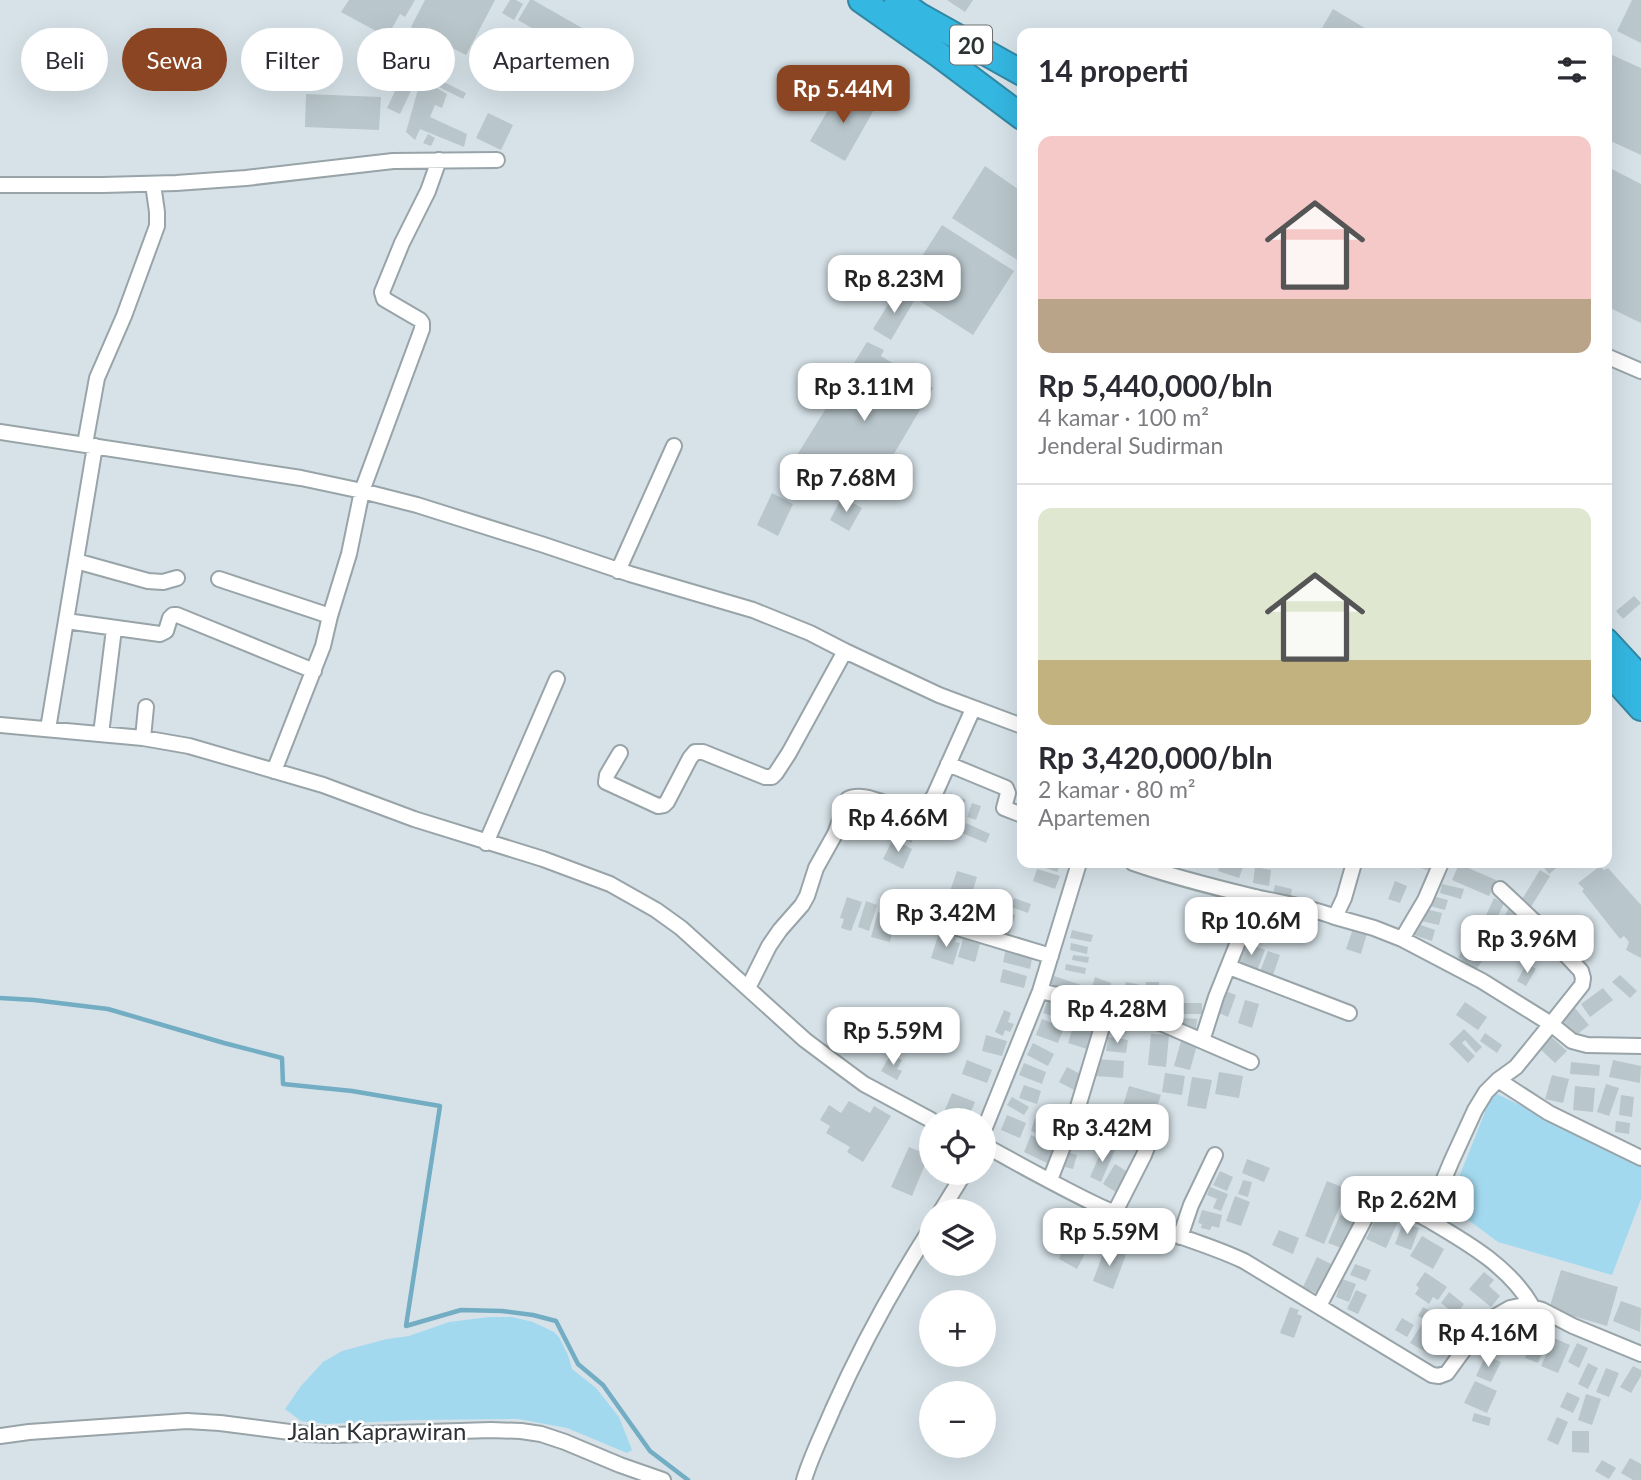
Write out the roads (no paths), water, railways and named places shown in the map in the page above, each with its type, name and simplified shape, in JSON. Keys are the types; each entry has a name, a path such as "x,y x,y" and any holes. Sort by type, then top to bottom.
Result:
{"highway":[{"name":"20","path":"861,0 939,54 1017,113"},
{"name":"20","path":"897,0 920,16 1017,70"},
{"path":"1612,648 1641,679"},
{"path":"1612,677 1641,708"}],"street":[{"path":"274,771 323,646 349,554 362,491 422,329 420,320 382,296 383,287 428,191 439,160"},
{"path":"0,185 153,184 246,178 382,162 497,160"},
{"path":"48,729 76,561 97,378 124,316 157,226 158,212 153,184"},
{"path":"1612,359 1641,371"},
{"path":"0,432 301,478 417,505 691,593 754,610 810,633 973,709 1017,724"},
{"path":"618,570 674,446"},
{"path":"76,561 148,581 163,582 177,578"},
{"path":"219,579 330,617"},
{"path":"66,621 160,634 166,631 170,618 177,615 314,671"},
{"path":"101,734 114,629"},
{"path":"620,753 607,775 606,782 658,806 664,806 667,802 695,752 703,752 765,777 772,777 789,753 845,651"},
{"path":"486,843 557,679"},
{"path":"143,738 146,708"},
{"path":"748,988 769,946 807,896 816,868 835,834 848,799 858,796 906,810 924,810 934,796 973,709"},
{"path":"0,724 143,738 189,746 323,785 414,819 543,859 610,884 635,897 681,928 833,1062 864,1084 919,1113"},
{"path":"948,765 1006,788 1008,793 1004,808 1017,813"},
{"path":"993,1108 1040,991 1077,868"},
{"path":"1150,868 1374,928 1402,939 1482,981 1551,1024 1572,1041 1587,1045 1641,1046"},
{"path":"1335,917 1345,898 1353,868"},
{"path":"1402,939 1421,907 1439,868"},
{"path":"1427,1219 1475,1110 1486,1092 1516,1067 1582,985 1581,971 1500,889"},
{"path":"1202,1041 1216,997 1256,897"},
{"path":"901,911 1051,956"},
{"path":"1229,967 1349,1013"},
{"path":"1040,991 1108,1007 1163,1024 1251,1062"},
{"path":"1050,1180 1077,1110 1108,1007"},
{"path":"1498,1080 1549,1113 1641,1158"},
{"path":"1115,1212 1144,1155 1149,1142 1151,1120"},
{"path":"996,1151 1092,1203 1244,1261 1427,1373 1439,1376 1447,1373 1471,1340 1496,1315 1517,1307 1532,1307 1641,1354"},
{"path":"1180,1237 1191,1205 1216,1155"},
{"path":"1319,1307 1372,1205 1378,1200 1387,1200 1427,1219 1479,1251 1527,1297 1532,1307"},
{"path":"804,1480 823,1431 867,1337 919,1248"},
{"name":"Jalan Kaprawiran","path":"0,1436 187,1421 334,1435 521,1431 565,1442 663,1480"}],"waterway":[{"path":"0,998 108,1009 282,1058 283,1084 352,1091 440,1106 406,1326 461,1310 502,1311 556,1321 578,1364 603,1385 650,1451 688,1480"}]}
